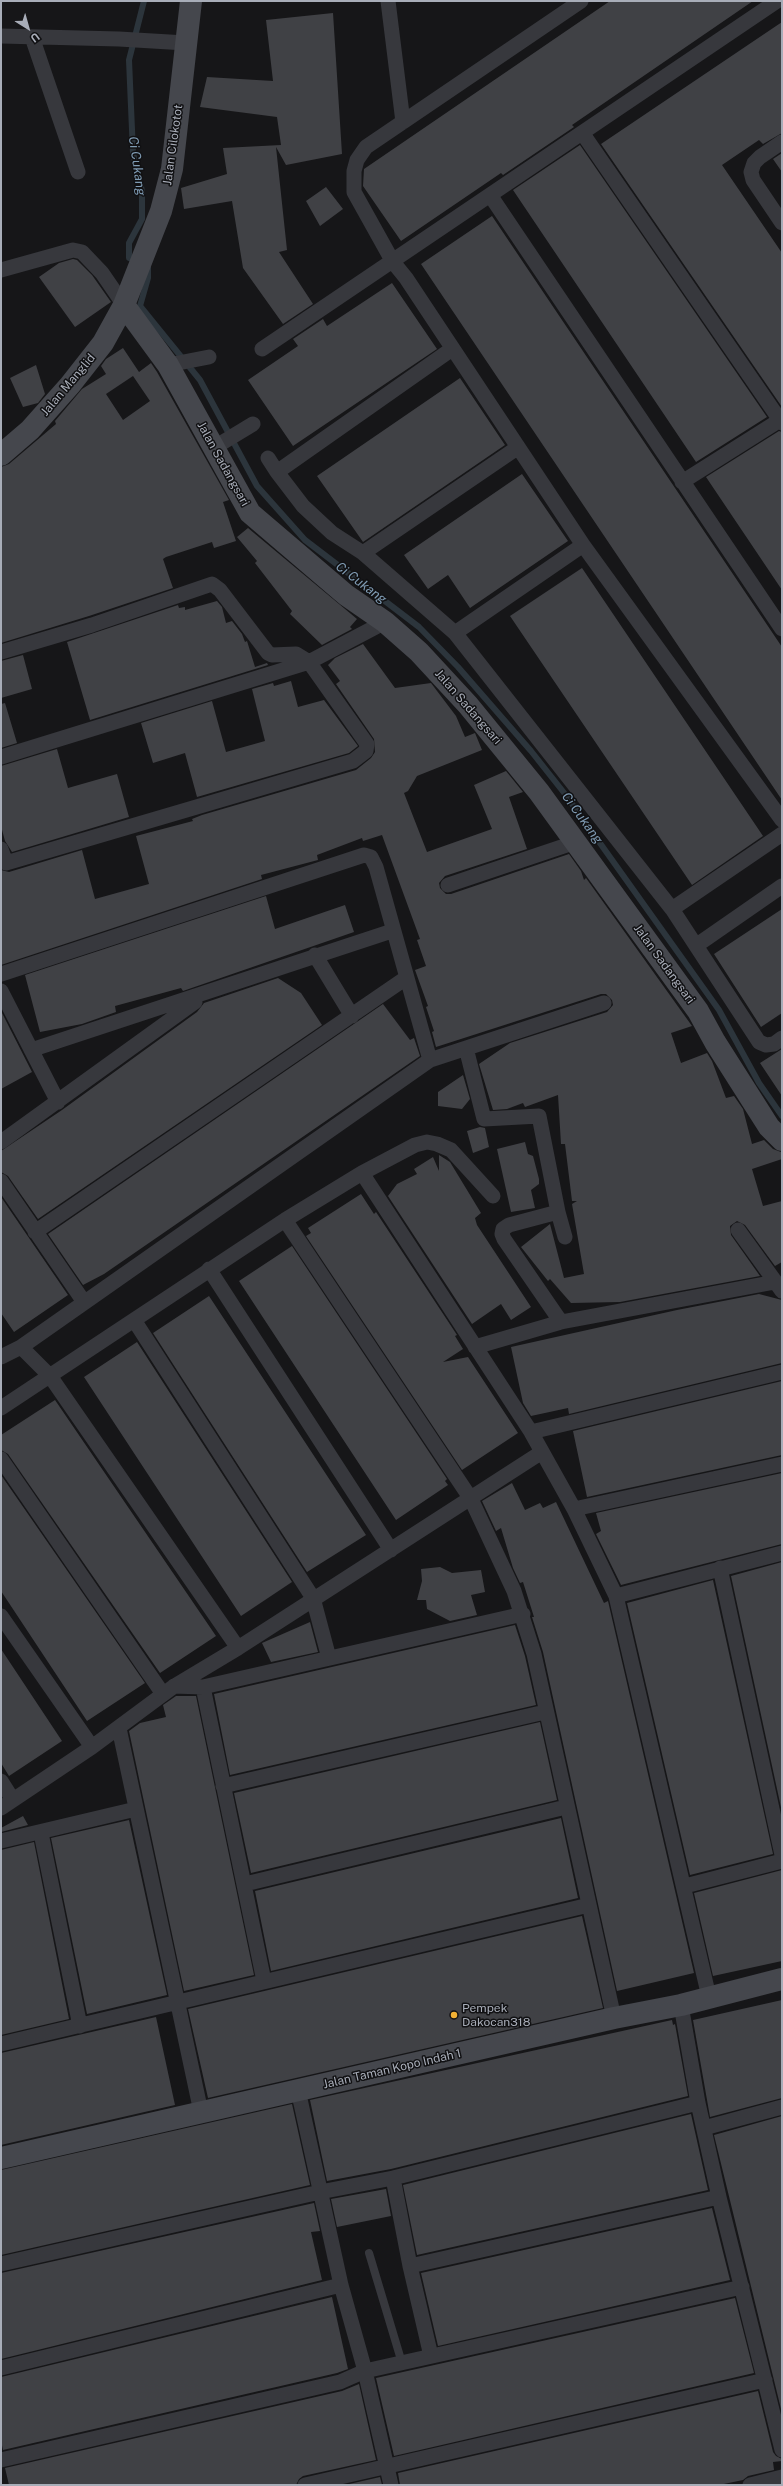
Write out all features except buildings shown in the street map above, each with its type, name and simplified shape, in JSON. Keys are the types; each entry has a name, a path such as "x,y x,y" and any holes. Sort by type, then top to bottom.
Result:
{"street":[{"name":"Jalan Cilokotot","path":"124,305 161,211 172,169 191,1"},
{"path":"388,1 403,122"},
{"path":"581,1 366,147 357,160 354,171 354,192 393,262 406,278 517,448 583,545 782,820"},
{"path":"262,349 583,134 777,1"},
{"path":"1,36 119,38 186,43"},
{"path":"32,37 78,172"},
{"path":"583,134 781,421 682,482"},
{"path":"782,142 760,157 754,163 751,172 753,180 782,223"},
{"path":"490,195 682,482 782,628"},
{"path":"1,270 73,250 82,252 102,273 124,305"},
{"name":"Jalan Sadangsari","path":"124,305 173,365 219,444 238,494 250,512 346,595 385,622 419,652 468,705 539,792 698,1011 715,1042 769,1127 782,1140"},
{"name":"Jalan Manglid","path":"1,455 30,430 70,385 103,343 124,305"},
{"path":"278,472 452,349"},
{"path":"173,365 202,359"},
{"path":"219,444 253,424"},
{"path":"363,552 517,448"},
{"path":"268,458 302,506 332,534 363,552 455,633 672,909 697,945 759,1042 766,1045 774,1044 782,1038"},
{"path":"455,633 583,545"},
{"path":"1,652 92,625 212,584 220,590 268,653 272,655 296,654 309,662 364,737 367,744 366,751 358,758 4,864 1,849"},
{"path":"1,757 309,662 385,622"},
{"path":"672,909 782,834"},
{"path":"448,886 576,842"},
{"path":"1,974 364,855 371,857 376,867 392,931 430,1060"},
{"path":"697,945 782,886"},
{"path":"30,1050 205,994 315,955 392,931"},
{"path":"315,955 352,1016"},
{"path":"35,1232 406,978"},
{"path":"1,991 58,1102"},
{"path":"1,1142 205,994"},
{"path":"1,1356 21,1346 430,1060 604,1003"},
{"path":"466,1048 484,1119 539,1116 558,1212 565,1237"},
{"path":"1,1408 285,1220 362,1173 415,1145 427,1142 437,1144 451,1150 493,1196"},
{"path":"362,1173 531,1432 574,1509 616,1596 685,1886 709,1997"},
{"path":"1,1181 84,1302"},
{"path":"558,1212 509,1225 503,1229 502,1234 561,1322"},
{"path":"285,1220 471,1499 523,1614 534,1654 545,1712 614,2018"},
{"path":"475,1347 561,1322 779,1286 738,1230"},
{"path":"210,1269 391,1550"},
{"path":"134,1320 313,1598 329,1658"},
{"path":"21,1346 50,1376 238,1648"},
{"path":"531,1432 782,1372"},
{"path":"1,1782 7,1804 119,1728 168,1690 238,1648 313,1598 471,1499 542,1452"},
{"path":"1,1459 168,1690"},
{"path":"574,1509 782,1464"},
{"path":"616,1596 782,1553"},
{"path":"720,1568 782,1855"},
{"path":"168,1690 203,1687 523,1614"},
{"path":"1,1616 92,1747"},
{"path":"203,1687 264,1981"},
{"path":"223,1786 545,1712"},
{"path":"119,1728 200,2112"},
{"path":"245,1884 566,1807"},
{"path":"1,1841 136,1809"},
{"path":"41,1832 80,2026"},
{"path":"685,1886 782,1861"},
{"path":"1,2044 589,1905"},
{"name":"Jalan Taman Kopo Indah 1","path":"1,2158 614,2018 681,2005 782,1979"},
{"path":"681,2005 698,2103 719,2197 782,2450"},
{"path":"298,2090 341,2285 365,2371 391,2485"},
{"path":"1,2264 320,2192 393,2178 698,2103"},
{"path":"704,2128 782,2107"},
{"path":"393,2178 410,2266 431,2356"},
{"path":"410,2266 719,2197"},
{"path":"1,2368 341,2285"},
{"path":"1,2460 340,2382 365,2371 742,2287"},
{"path":"305,2485 764,2380"},
{"path":"750,2485 782,2477"}],"lane":[{"path":"369,2253 402,2363"}],"waterway":[{"name":"Ci Cukang","path":"137,261 129,258 129,243 142,219 142,191 133,153 129,60 144,1"},
{"name":"Ci Cukang","path":"148,267 148,278 140,306 200,380 257,486 305,540 419,627 458,667 531,751 565,794 719,1010 759,1083 782,1116"}],"place":[{"name":"Pempek Dakocan318","path":"454,2015"}]}
